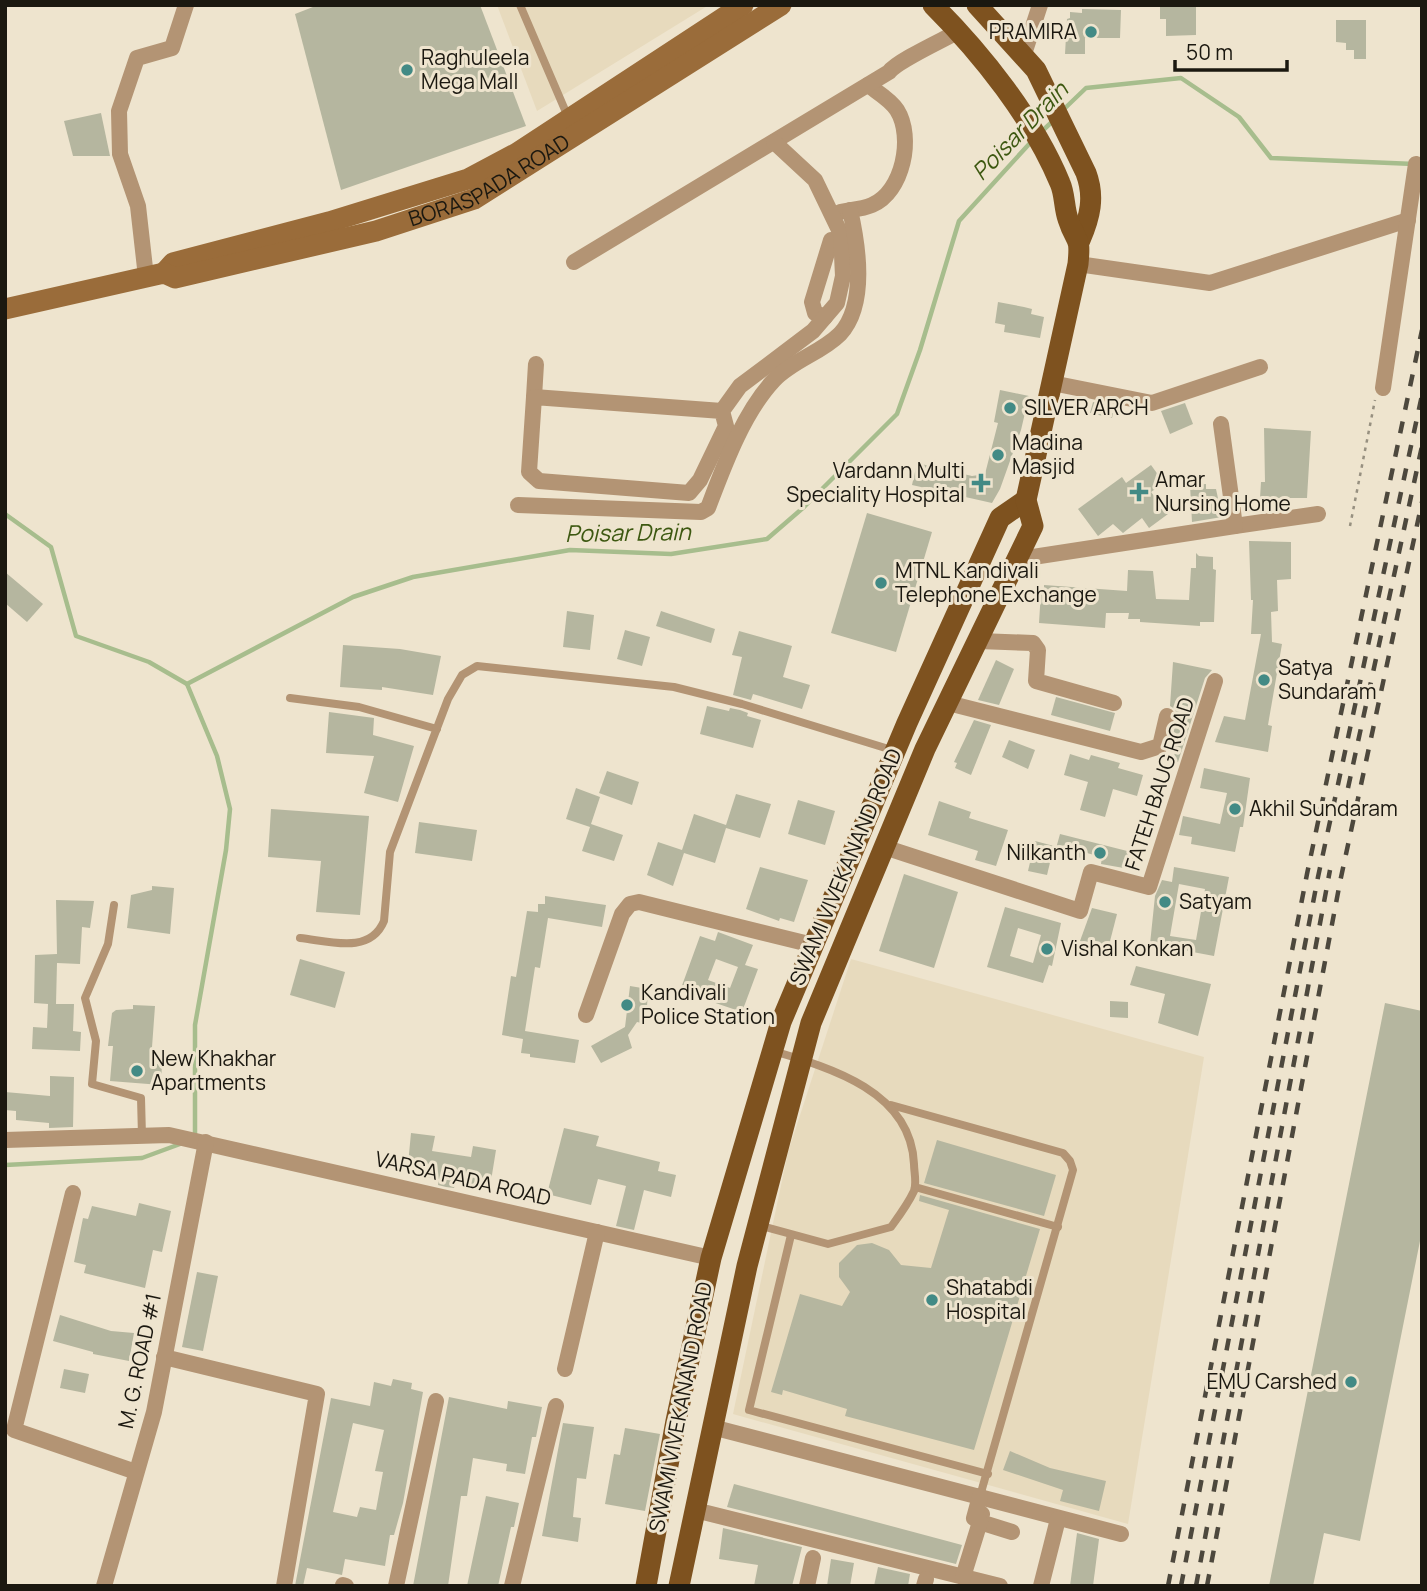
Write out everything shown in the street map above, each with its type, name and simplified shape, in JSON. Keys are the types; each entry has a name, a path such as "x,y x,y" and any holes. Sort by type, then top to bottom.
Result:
{"main road":[{"name":"BORASPADA ROAD","path":"5,309 155,275 173,263 329,222 468,179 569,120 743,5"},
{"name":"BORASPADA ROAD","path":"155,275 175,278 326,244 376,231 474,199 781,5"},
{"name":"SWAMI VIVEKANAND ROAD","path":"679,1586 758,1225 811,1023 884,847 948,703 1020,559 1033,526 1026,500 1078,264 1080,240 1068,221 1061,184 1008,90 959,31 933,5"},
{"path":"977,5 1030,62 1086,173 1091,187 1090,216 1080,240"},
{"name":"SWAMI VIVEKANAND ROAD","path":"646,1586 676,1421 710,1258 772,1051 895,751 1000,518 1026,500"}],"street":[{"path":"155,275 138,206 120,154 119,111 137,58 172,47 186,5"},
{"path":"1030,62 1040,5"},
{"path":"574,262 868,85 907,57 916,56 959,31"},
{"path":"831,214 873,205 888,191 900,170 906,151 906,135 896,107 868,85"},
{"path":"722,411 740,386 813,331 837,303 843,276 841,234 815,180 774,142"},
{"path":"1379,390 1416,164"},
{"path":"518,505 701,512 708,508 761,396 788,368 840,334 852,312 856,292 856,236 850,210"},
{"path":"1078,264 1210,283 1408,220"},
{"path":"825,317 815,313 813,302 831,240"},
{"path":"536,364 528,472 539,481 689,493 701,480 726,426 722,411"},
{"path":"1052,383 1152,403 1260,367"},
{"path":"534,397 722,411"},
{"path":"1221,424 1235,526"},
{"path":"1020,559 1318,513"},
{"path":"979,641 1032,643 1038,650 1036,681 1114,703"},
{"name":"FATEH BAUG ROAD","path":"884,847 1080,911 1091,872 1149,887 1215,681"},
{"path":"948,703 1141,752 1160,746 1167,716"},
{"path":"586,1015 622,915 630,904 639,902 813,946"},
{"name":"VARSA PADA ROAD","path":"5,1140 169,1135 710,1258"},
{"name":"M. G. ROAD #1","path":"104,1586 154,1412 206,1142"},
{"path":"73,1193 14,1430 136,1472"},
{"path":"565,1370 597,1232"},
{"path":"164,1357 317,1394 284,1586"},
{"path":"396,1586 436,1401"},
{"path":"512,1586 556,1406"},
{"path":"712,1427 1121,1534"},
{"path":"963,1577 980,1522 984,1497"},
{"path":"695,1510 1000,1586"},
{"path":"1041,1586 1058,1519"},
{"path":"980,1522 1012,1532"},
{"path":"807,1586 813,1558"}],"lane":[{"path":"520,5 569,120"},
{"path":"300,938 353,944 366,942 380,932 384,921 390,852 437,729 462,675 477,666 674,687 742,704 895,751"},
{"path":"290,698 359,707 437,729"},
{"path":"114,905 108,944 85,998 96,1041 92,1084 141,1098 142,1136"},
{"path":"813,946 840,953"},
{"path":"758,1225 828,1244 891,1227 915,1187 913,1148 906,1126 891,1105 871,1090 801,1059 772,1051"},
{"path":"891,1105 1063,1153 1073,1170 988,1474 984,1497"},
{"path":"915,1187 1058,1227"},
{"path":"791,1235 749,1410 988,1474"}],"path":[{"path":"1350,526 1379,390"}],"shaded area":[{"path":"497,5 709,5 537,111"},
{"path":"851,959 1204,1057 1128,1524 733,1414 788,1152"}],"building":[{"name":"Raghuleela Mega Mall","path":"318,5 480,5 526,126 341,190 295,14"},
{"path":"1160,5 1196,5 1196,35 1166,36 1166,19 1160,19"},
{"name":"PRAMIRA","path":"1082,9 1121,10 1120,38 1085,38 1085,54 1065,54 1067,19 1070,18 1070,12 1082,13"},
{"path":"1336,20 1366,20 1366,59 1354,59 1354,50 1346,50 1346,43 1336,42"},
{"path":"101,113 110,156 73,156 64,121"},
{"path":"998,302 1032,309 1031,314 1044,317 1040,338 1004,332 1005,325 995,323"},
{"path":"1000,390 1029,396 1021,430 1000,489 992,503 912,485 917,463 972,476 985,474 998,423 994,422"},
{"path":"1093,402 1115,406 1112,418 1090,413"},
{"path":"1185,403 1193,424 1170,434 1161,411"},
{"path":"1264,428 1311,431 1307,498 1260,498 1261,482 1265,482"},
{"path":"1151,465 1164,483 1151,492 1168,514 1149,528 1142,518 1123,533 1113,524 1098,536 1078,509 1122,477 1126,483"},
{"path":"1206,484 1206,489 1216,489 1222,517 1192,522 1190,485"},
{"name":"MTNL Kandivali Telephone Exchange","path":"867,513 932,532 896,652 831,633"},
{"path":"1249,541 1291,542 1291,579 1277,580 1278,611 1271,612 1272,642 1282,644 1268,725 1272,726 1268,752 1215,742 1224,716 1245,720 1261,634 1251,634 1253,600"},
{"path":"1196,553 1199,556 1213,557 1213,569 1216,570 1214,622 1200,622 1200,626 1140,622 1140,619 1128,619 1129,613 1106,613 1105,628 1039,623 1041,591 1044,591 1044,585 1127,591 1128,570 1153,571 1156,599 1189,600 1191,568 1196,568"},
{"path":"5,572 43,604 27,622 5,603"},
{"path":"567,611 594,615 590,650 563,647"},
{"path":"661,611 715,629 711,643 656,626"},
{"path":"625,630 650,637 642,666 617,659"},
{"path":"739,631 792,646 783,677 810,685 802,709 753,694 751,700 733,695 742,657 732,655"},
{"path":"343,645 400,649 441,656 433,695 382,687 382,690 340,687"},
{"path":"996,660 1014,669 999,705 978,700"},
{"path":"1173,662 1212,670 1205,678 1178,762 1173,761 1175,752 1169,751 1177,718 1175,709 1170,706"},
{"path":"1056,697 1115,713 1110,731 1051,715"},
{"path":"707,706 729,711 730,708 740,710 748,713 747,716 761,720 753,748 700,734"},
{"path":"329,712 374,718 373,735 414,746 398,802 364,793 374,756 326,753"},
{"path":"974,720 991,725 971,775 955,768 957,763 954,762"},
{"path":"1009,740 1035,750 1028,769 1002,757"},
{"path":"1070,754 1089,760 1091,755 1120,763 1118,768 1143,775 1137,796 1113,789 1105,817 1080,810 1088,782 1064,775"},
{"name":"Akhil Sundaram","path":"1204,768 1250,778 1243,827 1240,827 1235,852 1191,844 1192,837 1179,835 1183,816 1220,824 1227,793 1200,788"},
{"path":"607,771 639,782 632,805 599,793"},
{"path":"576,788 600,797 591,824 623,835 614,861 582,851 590,827 566,819"},
{"path":"736,794 771,804 760,838 726,828 715,863 684,853 673,886 647,875 658,842 682,850 694,814 726,825"},
{"path":"798,800 835,811 825,845 788,834"},
{"path":"939,801 971,812 969,818 1008,830 996,866 975,860 978,851 928,835"},
{"path":"271,809 369,816 360,915 316,912 321,861 268,857"},
{"path":"419,822 477,830 472,861 415,853"},
{"name":"Nilkanth","path":"1060,834 1139,854 1135,870 1101,864 1102,857 1083,852 1081,858 1055,852"},
{"path":"1035,841 1054,846 1047,875 1028,871"},
{"path":"760,867 808,880 794,922 780,918 779,921 746,909"},
{"name":"Satyam","path":"1174,867 1229,877 1214,956 1150,944 1155,896 1162,880 1172,882","holes":["1179,884 1205,889 1196,940 1170,936"]},
{"path":"904,874 958,892 934,968 879,951"},
{"path":"152,886 174,888 170,934 127,928 131,895 152,890"},
{"path":"545,896 606,905 602,927 548,918 540,968 535,967 525,1031 579,1040 575,1063 530,1057 530,1054 521,1053 523,1039 502,1035 511,976 516,977 527,911 538,912 538,904 545,904"},
{"path":"56,900 94,901 90,928 82,927 80,964 57,963 56,1004 74,1004 73,1031 81,1032 80,1051 32,1049 33,1027 47,1028 48,1004 34,1003 35,955 57,954"},
{"name":"Vishal Konkan","path":"1005,907 1061,923 1052,966 1049,965 1043,983 987,967","holes":["1018,928 1041,935 1033,963 1010,956"]},
{"path":"1092,908 1117,914 1108,949 1080,941"},
{"path":"718,932 753,945 745,965 758,969 742,1012 680,991 700,936 715,941","holes":["716,959 738,967 730,988 708,980"]},
{"path":"300,959 345,972 335,1008 290,995"},
{"path":"1136,966 1211,984 1198,1036 1158,1023 1165,994 1130,985"},
{"path":"630,986 648,989 646,1024 637,1022 628,1035 632,1048 601,1063 591,1046 625,1027"},
{"path":"1110,1001 1128,1002 1128,1018 1110,1017"},
{"name":"EMU Carshed","path":"1385,1003 1422,1011 1422,1231 1360,1541 1324,1533 1313,1586 1269,1586"},
{"path":"133,1005 155,1006 151,1061 162,1062 161,1085 110,1081 113,1046 108,1046 112,1013 116,1010 133,1009"},
{"path":"50,1076 74,1077 73,1127 49,1128 49,1123 16,1120 16,1111 5,1110 5,1092 50,1096"},
{"path":"564,1128 599,1136 596,1146 660,1162 658,1171 676,1175 671,1197 644,1190 634,1230 616,1226 626,1186 598,1179 591,1205 547,1194"},
{"path":"411,1133 435,1136 432,1151 471,1157 473,1146 496,1150 490,1187 456,1182 454,1188 446,1187 438,1185 439,1179 407,1175"},
{"path":"937,1140 1056,1175 1044,1216 924,1183"},
{"name":"Shatabdi Hospital","path":"920,1195 1040,1229 974,1450 845,1416 847,1409 783,1390 782,1395 771,1392 800,1294 842,1306 850,1292 839,1277 839,1263 857,1245 872,1243 889,1250 901,1265 931,1268 949,1210 919,1201"},
{"path":"139,1203 171,1211 162,1252 153,1250 145,1288 84,1273 86,1265 74,1262 83,1218 88,1219 92,1206 136,1216"},
{"path":"197,1272 218,1276 203,1351 182,1347"},
{"path":"60,1315 111,1331 134,1333 129,1361 93,1354 53,1341"},
{"path":"64,1369 89,1374 85,1393 60,1388"},
{"path":"393,1379 412,1383 411,1389 423,1392 403,1503 394,1535 390,1535 385,1566 345,1559 342,1575 307,1568 303,1586 295,1586 331,1398 370,1406 374,1382 391,1386","holes":["353,1423 384,1430 375,1471 383,1472 376,1510 360,1507 357,1517 333,1512"]},
{"path":"449,1397 507,1409 508,1401 542,1407 536,1437 532,1437 525,1474 506,1471 507,1464 473,1458 467,1496 461,1496 448,1586 413,1586"},
{"path":"563,1423 594,1427 586,1479 577,1478 573,1517 581,1518 578,1542 542,1536"},
{"path":"625,1428 660,1434 645,1511 605,1504 614,1454 620,1455"},
{"path":"1010,1451 1050,1468 1106,1481 1099,1511 1060,1501 1063,1490 1003,1470"},
{"path":"734,1484 962,1545 956,1564 727,1507"},
{"path":"486,1496 519,1503 514,1527 511,1527 498,1586 467,1586"},
{"path":"723,1528 802,1547 792,1586 754,1586 758,1565 719,1559"},
{"path":"1077,1533 1099,1539 1093,1586 1070,1586"},
{"path":"831,1559 854,1563 850,1586 827,1586"},
{"path":"878,1567 910,1574 908,1586 874,1586"}],"waterway":[{"name":"Poisar Drain","path":"1062,111 1086,88 1181,78 1239,117 1271,158 1414,164"},
{"name":"Poisar Drain","path":"1040,133 1054,120"},
{"name":"Poisar Drain","path":"5,514 51,547 76,636 149,662 187,684 353,597 413,577 570,550 671,554 767,539 804,507 897,414 920,350 959,221 1031,142"},
{"path":"187,684 217,756 230,809 226,850 195,1025 195,1138"},
{"path":"5,1165 142,1158 180,1144"}],"railway":[{"path":"1168,1586 1307,874 1422,330"},
{"path":"1181,1586 1318,877 1422,395"},
{"path":"1348,788 1422,446"},
{"path":"1207,1586 1340,882 1422,502"},
{"path":"1196,1586 1330,870"}],"place":[{"name":"PRAMIRA","path":"1091,32"},
{"name":"Raghuleela Mega Mall","path":"407,70"},
{"name":"SILVER ARCH","path":"1010,408"},
{"name":"Madina Masjid","path":"998,455"},
{"name":"Vardann Multi Speciality Hospital","path":"981,483"},
{"name":"Amar Nursing Home","path":"1139,492"},
{"name":"MTNL Kandivali Telephone Exchange","path":"881,583"},
{"name":"Satya Sundaram","path":"1264,680"},
{"name":"Akhil Sundaram","path":"1235,809"},
{"name":"Nilkanth","path":"1100,853"},
{"name":"Satyam","path":"1165,902"},
{"name":"Vishal Konkan","path":"1047,949"},
{"name":"Kandivali Police Station","path":"627,1005"},
{"name":"New Khakhar Apartments","path":"137,1071"},
{"name":"Shatabdi Hospital","path":"932,1300"},
{"name":"EMU Carshed","path":"1351,1382"}]}
